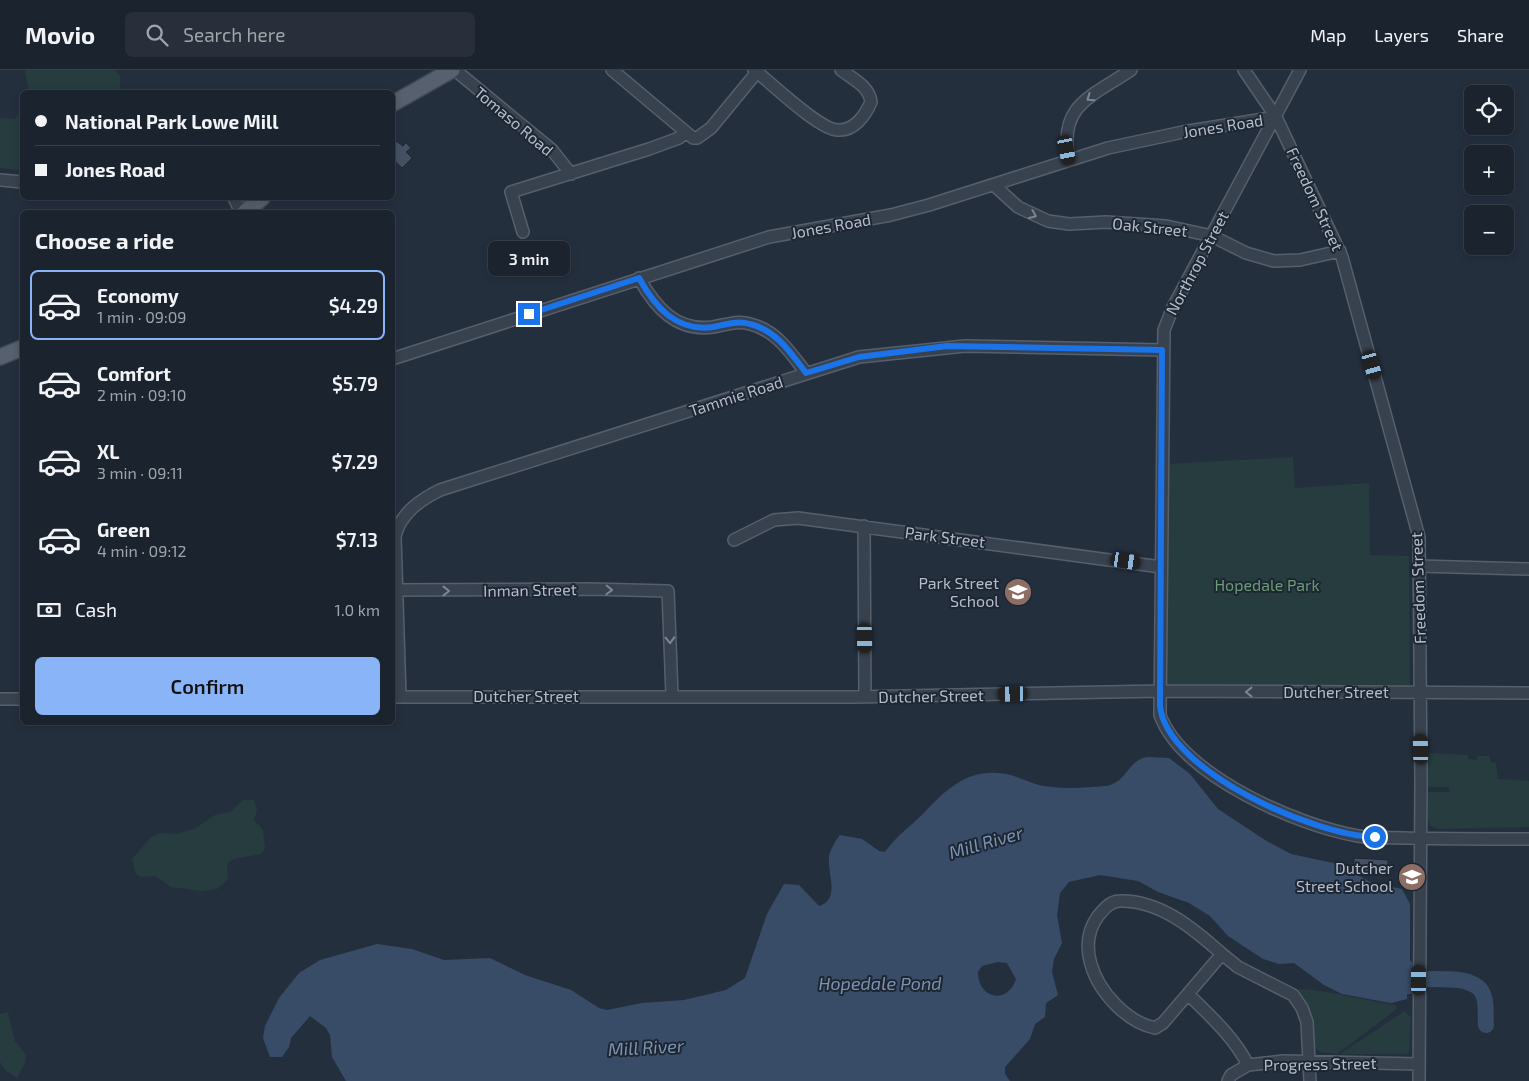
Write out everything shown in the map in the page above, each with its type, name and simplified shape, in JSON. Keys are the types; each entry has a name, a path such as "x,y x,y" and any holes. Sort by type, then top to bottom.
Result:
{"main road":[{"path":"395,102 453,70"},
{"path":"247,210 260,200"},
{"path":"0,357 20,351"}],"street":[{"name":"Tomaso Road","path":"453,70 552,150 571,174"},
{"path":"612,70 693,138 697,138 710,128 756,71 814,119 828,127 841,130 856,124 871,102 870,96 865,88 841,70"},
{"path":"1069,160 1066,133 1072,114 1078,106 1131,70"},
{"name":"Freedom Street","path":"1244,70 1276,117 1340,251 1413,510 1419,538 1419,1081"},
{"name":"Northrop Street","path":"1300,70 1168,317 1163,334 1160,715 1168,731 1206,768 1239,793 1343,833 1360,837 1529,839"},
{"name":"Jones Road","path":"395,358 769,237 891,215 995,186 1108,148 1183,132 1276,117"},
{"name":"Tomaso Road","path":"523,232 511,192 679,138 686,132"},
{"path":"0,180 20,182"},
{"name":"Oak Street","path":"995,186 1018,207 1048,221 1070,224 1106,222 1166,226 1212,236 1246,253 1274,261 1300,260 1340,251"},
{"path":"639,278 656,305 672,320 694,327 711,327 738,322 759,327 778,338 806,373"},
{"name":"Tammie Road","path":"395,538 396,532 410,510 430,495 460,483 859,357 947,346 1162,350"},
{"name":"Park Street","path":"734,540 768,523 786,517 1160,567"},
{"path":"864,526 866,696"},
{"path":"1419,566 1529,569"},
{"name":"Inman Street","path":"395,590 590,589 668,591 672,695"},
{"name":"Tammie Road","path":"395,590 396,697"},
{"name":"Dutcher Street","path":"396,697 866,696 1160,691 1529,693"},
{"path":"0,700 20,699"},
{"path":"1222,954 1163,1022 1155,1028 1143,1024 1120,1009 1099,983 1090,961 1089,939 1091,928 1102,910 1118,901 1144,904 1191,927 1238,967 1293,995 1302,1008 1307,1022 1310,1081"},
{"path":"1188,994 1226,1031 1248,1065"},
{"name":"Progress Street","path":"1228,1081 1231,1074 1248,1065 1284,1061 1419,1064"}],"green space":[{"path":"25,70 114,70 120,75 120,90 29,90"},
{"path":"20,112 20,170 0,168 0,118 15,119"},
{"name":"Hopedale Park","path":"1293,457 1295,488 1369,483 1370,555 1409,556 1410,686 1166,686 1166,464"},
{"path":"1428,753 1468,755 1468,759 1477,760 1477,756 1490,756 1490,762 1496,763 1498,779 1529,781 1529,827 1437,829 1431,826 1428,820 1428,792 1449,792 1449,787 1428,787"},
{"path":"243,800 254,800 257,810 254,820 263,830 265,848 261,854 233,859 227,864 228,879 217,889 201,891 171,887 155,876 141,877 135,873 132,859 150,838 160,833 177,834 196,828 215,815 230,812"},
{"path":"1302,989 1395,1005 1397,1009 1337,1054 1320,1052 1314,1046 1311,1021 1295,990"},
{"path":"1405,1011 1411,1018 1409,1054 1340,1054"},
{"path":"8,1012 15,1041 26,1055 25,1063 17,1078 5,1070 0,1062 0,1014"}],"water":[{"name":"Hopedale Pond","path":"1147,757 1169,758 1190,774 1218,809 1265,840 1291,854 1338,864 1372,883 1402,889 1410,904 1410,960 1414,965 1425,965 1425,994 1407,994 1407,999 1391,1003 1342,994 1324,985 1294,963 1279,964 1263,959 1228,936 1210,916 1189,903 1158,892 1138,881 1100,875 1069,882 1060,893 1057,915 1062,943 1054,959 1052,972 1058,995 1046,1003 1045,1017 1035,1024 1030,1039 1005,1067 1005,1074 1010,1081 346,1081 332,1057 330,1035 326,1028 310,1016 291,1038 289,1047 282,1057 270,1057 263,1038 265,1026 279,998 299,973 320,960 377,944 412,949 444,960 490,958 525,975 571,990 599,1008 607,1010 642,1003 684,1000 726,990 745,978 767,914 784,884 799,885 819,906 826,903 830,898 829,857 833,845 840,835 862,839 879,851 885,852 944,793 964,779 987,773 1000,773 1051,787 1105,786 1118,781 1140,759","holes":["998,962 1007,963 1016,979 1012,987 1007,993 1000,995 988,993 979,981 978,972 982,966"]}],"building":[{"path":"395,140 403,146 406,143 411,148 406,152 412,158 402,168 395,161"},
{"path":"1354,858 1388,860 1388,868 1370,867 1370,872 1362,871 1363,867 1354,866"}],"waterway":[{"name":"Mill River","path":"1404,978 1449,979 1471,983 1479,989 1484,997 1486,1025"}],"place":[{"name":"Park Street School","path":"1018,592"},
{"name":"Dutcher Street School","path":"1412,877"}],"route":[{"path":"529,314 639,278 656,305 672,320 687,326 703,328 738,322 749,323 778,338 806,373 859,357 947,346 1162,350 1160,715 1164,725 1180,745 1194,758 1227,786 1239,793 1343,833 1360,837 1375,837"}]}
